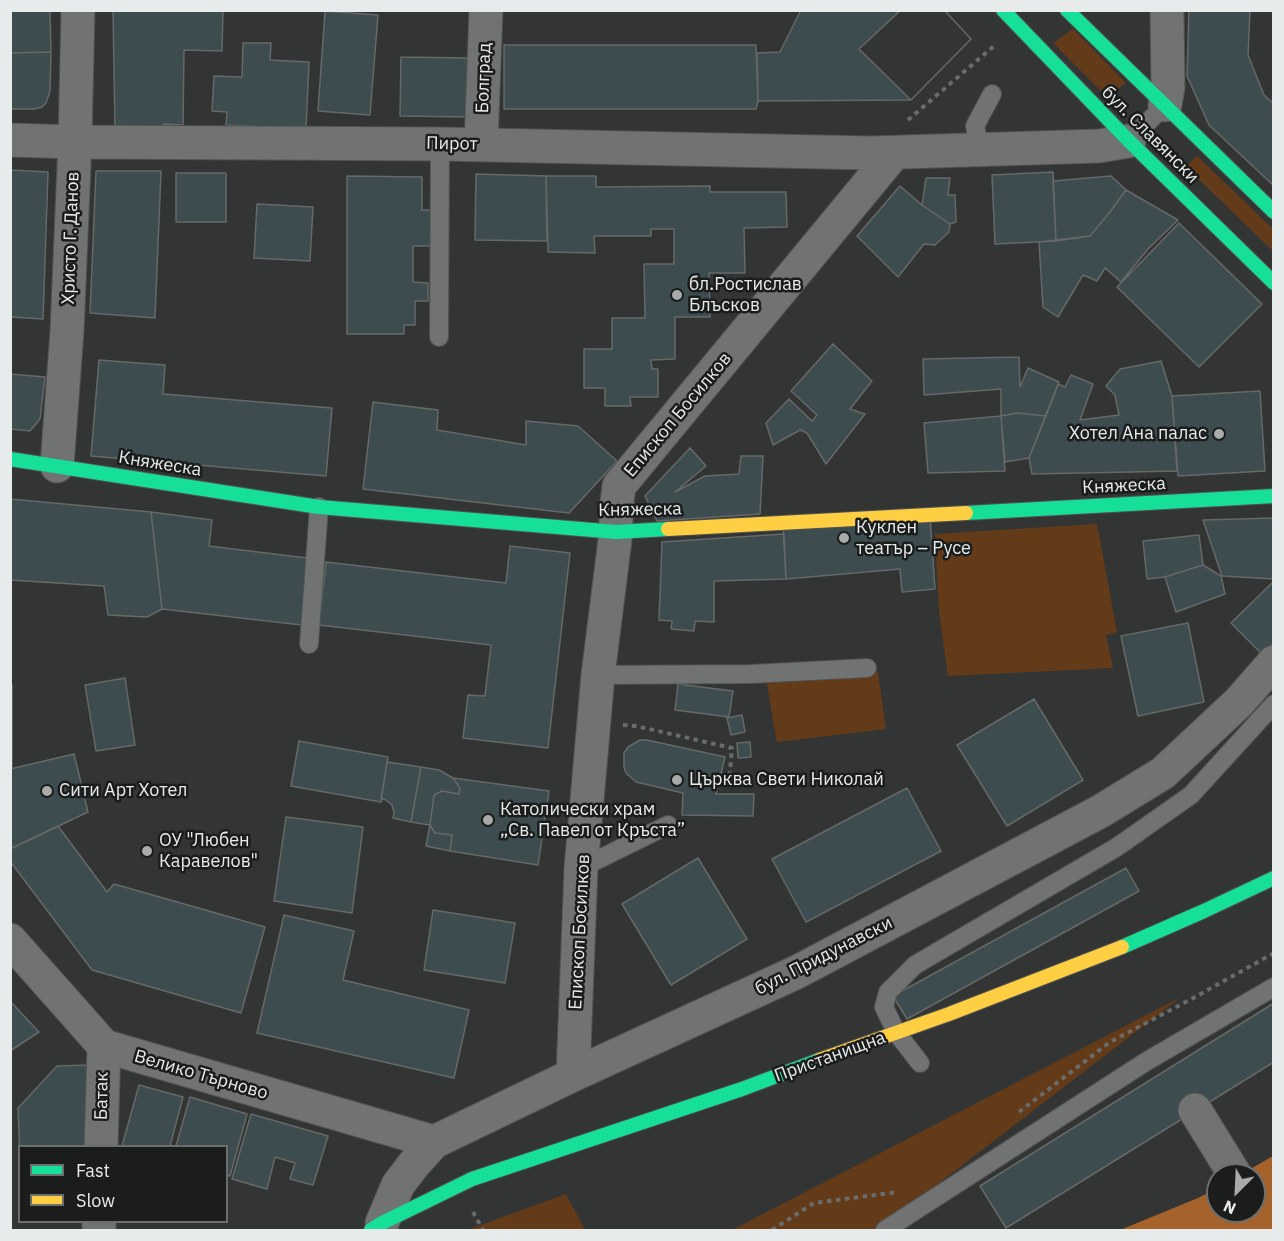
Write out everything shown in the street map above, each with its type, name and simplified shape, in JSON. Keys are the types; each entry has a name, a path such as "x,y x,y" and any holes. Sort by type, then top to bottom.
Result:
{"main road":[{"name":"бул. Славянски","path":"1003,10 1129,141 1274,283"},
{"name":"бул. Славянски","path":"1067,10 1166,96 1274,212"},
{"name":"Княжеска","path":"10,459 319,507 616,532 1274,496"},
{"name":"Пристанищна","path":"376,1227 472,1179 742,1089 949,1014 1130,944 1274,878"}],"street":[{"name":"Христо Г. Данов","path":"57,466 67,331 78,10"},
{"name":"Болград","path":"481,145 486,10"},
{"path":"1166,96 1167,10"},
{"name":"Пирот","path":"10,140 440,144 894,153"},
{"path":"894,153 1099,146 1129,141"},
{"name":"Епископ Босилков","path":"573,1075 581,868 598,675 616,532 619,486 894,153"},
{"name":"бул. Придунавски","path":"376,1227 398,1185 434,1142 796,972 1101,812 1163,773 1239,702 1274,662"},
{"path":"10,940 104,1046"},
{"name":"Велико Търново","path":"104,1046 434,1142"},
{"name":"Батак","path":"101,1145 104,1046"},
{"path":"1195,1110 1228,1163"}],"lane":[{"path":"980,150 975,126 992,94"},
{"path":"1129,141 1166,96"},
{"path":"439,337 440,144"},
{"path":"309,644 319,507"},
{"path":"598,675 751,674 867,668"},
{"path":"920,1063 896,1032 884,1007 888,992 915,965 1117,847 1191,795 1274,704"},
{"path":"581,868 668,825"},
{"path":"885,1230 1147,1061 1274,987"}],"path":[{"path":"905,122 994,45"},
{"path":"594,723 636,726 732,748 729,783"},
{"path":"721,774 730,776"},
{"path":"1017,1113 1110,1042 1274,953"},
{"path":"772,1230 814,1203 899,1192"},
{"path":"473,1211 483,1230"}],"shaded area":[{"path":"1073,29 1126,83 1107,97 1053,43"},
{"path":"1197,156 1273,229 1273,251 1186,167"},
{"path":"1097,524 1117,632 1106,635 1113,668 948,676 939,611 935,534"},
{"path":"878,672 886,729 777,742 766,679"},
{"path":"1181,997 878,1230 732,1230"},
{"path":"1273,1156 1273,1230 1120,1230 1206,1194 1206,1223 1266,1223 1266,1163 1261,1163"},
{"path":"566,1194 585,1230 467,1230"}],"building":[{"path":"10,10 50,10 51,52 10,53"},
{"path":"113,10 223,11 222,51 184,50 183,125 164,124 164,129 115,128"},
{"path":"801,10 944,10 971,39 911,100 758,101 757,53 780,52"},
{"path":"901,10 944,10 971,39 911,100 859,49"},
{"path":"1189,10 1250,10 1248,55 1264,95 1274,104 1274,186 1209,125 1187,76"},
{"path":"325,11 378,15 370,115 318,111"},
{"path":"243,43 271,43 270,60 309,62 306,129 226,125 227,112 212,111 214,76 242,77"},
{"path":"504,45 756,45 758,101 756,109 504,109"},
{"path":"51,52 50,91 46,103 35,109 10,109 10,53"},
{"path":"401,57 470,58 470,117 400,116"},
{"path":"10,170 48,172 43,319 10,317"},
{"path":"96,171 161,171 155,318 90,313"},
{"path":"1053,172 1056,241 995,244 992,175"},
{"path":"176,173 226,173 226,222 176,222"},
{"path":"476,174 546,176 547,241 475,240"},
{"path":"347,176 422,177 422,210 435,210 435,246 413,246 413,282 428,283 428,301 415,301 415,325 404,325 404,334 347,334"},
{"name":"бл.Ростислав Блъсков","path":"546,176 596,176 596,187 710,186 710,192 786,192 787,227 744,228 745,273 709,273 710,317 675,317 675,359 651,360 652,369 658,369 658,397 630,397 631,406 605,406 605,388 584,388 584,349 612,349 612,318 645,318 644,264 674,264 674,229 651,229 651,236 594,236 595,253 548,252"},
{"path":"1111,176 1126,190 1090,236 1056,241 1053,181"},
{"path":"926,178 950,178 948,195 955,195 956,222 950,224 922,205"},
{"path":"900,186 922,205 950,224 949,232 935,245 924,244 898,277 857,236"},
{"path":"1126,190 1178,220 1148,249 1121,282 1105,268 1097,281 1083,275 1058,317 1043,307 1039,242 1090,236"},
{"path":"257,204 313,207 310,261 254,258"},
{"path":"1179,223 1262,304 1199,367 1117,287"},
{"path":"833,344 872,381 850,409 865,414 826,464 807,433 800,430 773,445 766,423 789,399 812,421 817,415 791,391"},
{"path":"1019,357 1020,387 1028,368 1059,382 1046,416 1017,413 1001,416 1001,389 924,395 923,359"},
{"path":"99,360 165,365 163,394 332,408 326,476 91,456"},
{"path":"1161,361 1172,396 1177,471 1032,474 1029,458 1058,384 1065,387 1071,375 1093,384 1080,420 1119,415 1115,395 1106,386 1120,369"},
{"path":"10,374 45,377 40,419 30,431 10,429"},
{"name":"Хотел Ана палас","path":"1260,391 1265,471 1178,476 1172,396"},
{"path":"373,402 438,410 437,430 526,445 526,421 578,426 617,461 569,513 363,489"},
{"path":"1017,413 1046,416 1029,458 1005,462 1001,416"},
{"path":"1001,416 1005,471 928,473 924,423"},
{"path":"690,448 706,466 675,492 705,476 739,474 741,456 763,456 760,514 657,521 645,496"},
{"path":"10,499 151,512 162,609 147,617 108,615 104,586 10,580"},
{"path":"151,512 212,520 209,546 307,558 302,625 162,609"},
{"path":"930,517 935,589 902,592 900,569 786,579 783,526"},
{"path":"1274,518 1274,579 1222,576 1203,520"},
{"path":"784,534 786,579 714,581 714,622 695,621 694,631 671,629 672,621 659,620 662,542"},
{"path":"1199,535 1203,565 1165,577 1147,579 1143,541"},
{"path":"510,546 570,553 548,748 463,738 468,695 485,696 491,645 319,625 326,562 506,583"},
{"path":"1203,565 1221,576 1225,594 1176,612 1165,577"},
{"path":"1274,581 1274,643 1263,655 1231,623"},
{"path":"1188,623 1204,702 1138,716 1121,636"},
{"path":"125,678 135,745 96,751 85,685"},
{"path":"678,684 733,691 729,717 675,710"},
{"path":"10,685 12,685 12,769 10,769"},
{"path":"1034,699 1083,780 1007,826 957,745"},
{"path":"742,715 745,732 731,735 727,718"},
{"name":"Църква Свети Николай","path":"640,740 725,757 716,794 754,794 753,816 682,815 683,793 636,782 626,773 624,753 628,747"},
{"path":"299,741 388,757 381,802 291,786"},
{"path":"750,742 751,757 738,758 737,743"},
{"name":"Сити Арт Хотел","path":"74,754 88,812 10,849 10,769"},
{"path":"387,762 421,767 411,822 393,818 392,805 381,799"},
{"path":"421,767 439,770 453,778 460,788 459,794 442,791 434,795 430,825 411,822"},
{"name":"Католически храм „Св. Павел от Кръста”","path":"453,778 549,791 538,865 450,851 452,835 435,833 430,825 434,795 442,791 459,794 460,788"},
{"path":"907,788 941,851 806,922 772,859"},
{"path":"286,817 363,827 352,913 274,901"},
{"path":"430,825 435,833 452,835 450,851 426,846"},
{"path":"58,826 107,892 114,884 265,927 241,1013 92,970 10,861 10,849"},
{"path":"698,858 747,939 671,985 622,904"},
{"path":"1126,868 1139,891 907,1019 893,996"},
{"path":"433,910 515,923 505,983 424,970"},
{"path":"284,915 354,931 343,980 469,1010 454,1078 257,1033"},
{"path":"10,1001 39,1032 10,1051"},
{"path":"1274,1003 1274,1062 1006,1228 980,1186"},
{"path":"90,1065 92,1145 19,1145 18,1108 57,1066"},
{"path":"139,1085 183,1097 170,1145 122,1145"},
{"path":"190,1097 247,1114 230,1176 228,1176 228,1145 176,1145"},
{"path":"251,1114 328,1136 313,1185 290,1179 295,1163 275,1157 267,1189 232,1179"}],"traffic: fast":[{"path":"1003,10 1129,141 1274,283"},
{"path":"1067,10 1274,212"},
{"path":"10,459 319,507 616,532 668,529"},
{"path":"966,513 1274,496"},
{"path":"1122,947 1274,878"},
{"path":"371,1230 472,1179 742,1089 819,1060"}],"traffic: slow":[{"path":"668,529 966,513"},
{"path":"819,1060 949,1014 1122,947"}],"place":[{"name":"бл.Ростислав Блъсков","path":"677,295"},
{"name":"Хотел Ана палас","path":"1219,434"},
{"name":"Куклен театър – Русе","path":"844,538"},
{"name":"Църква Свети Николай","path":"677,780"},
{"name":"Сити Арт Хотел","path":"47,791"},
{"name":"Католически храм „Св. Павел от Кръста”","path":"488,820"},
{"name":"ОУ \"Любен Каравелов\"","path":"147,851"}]}
